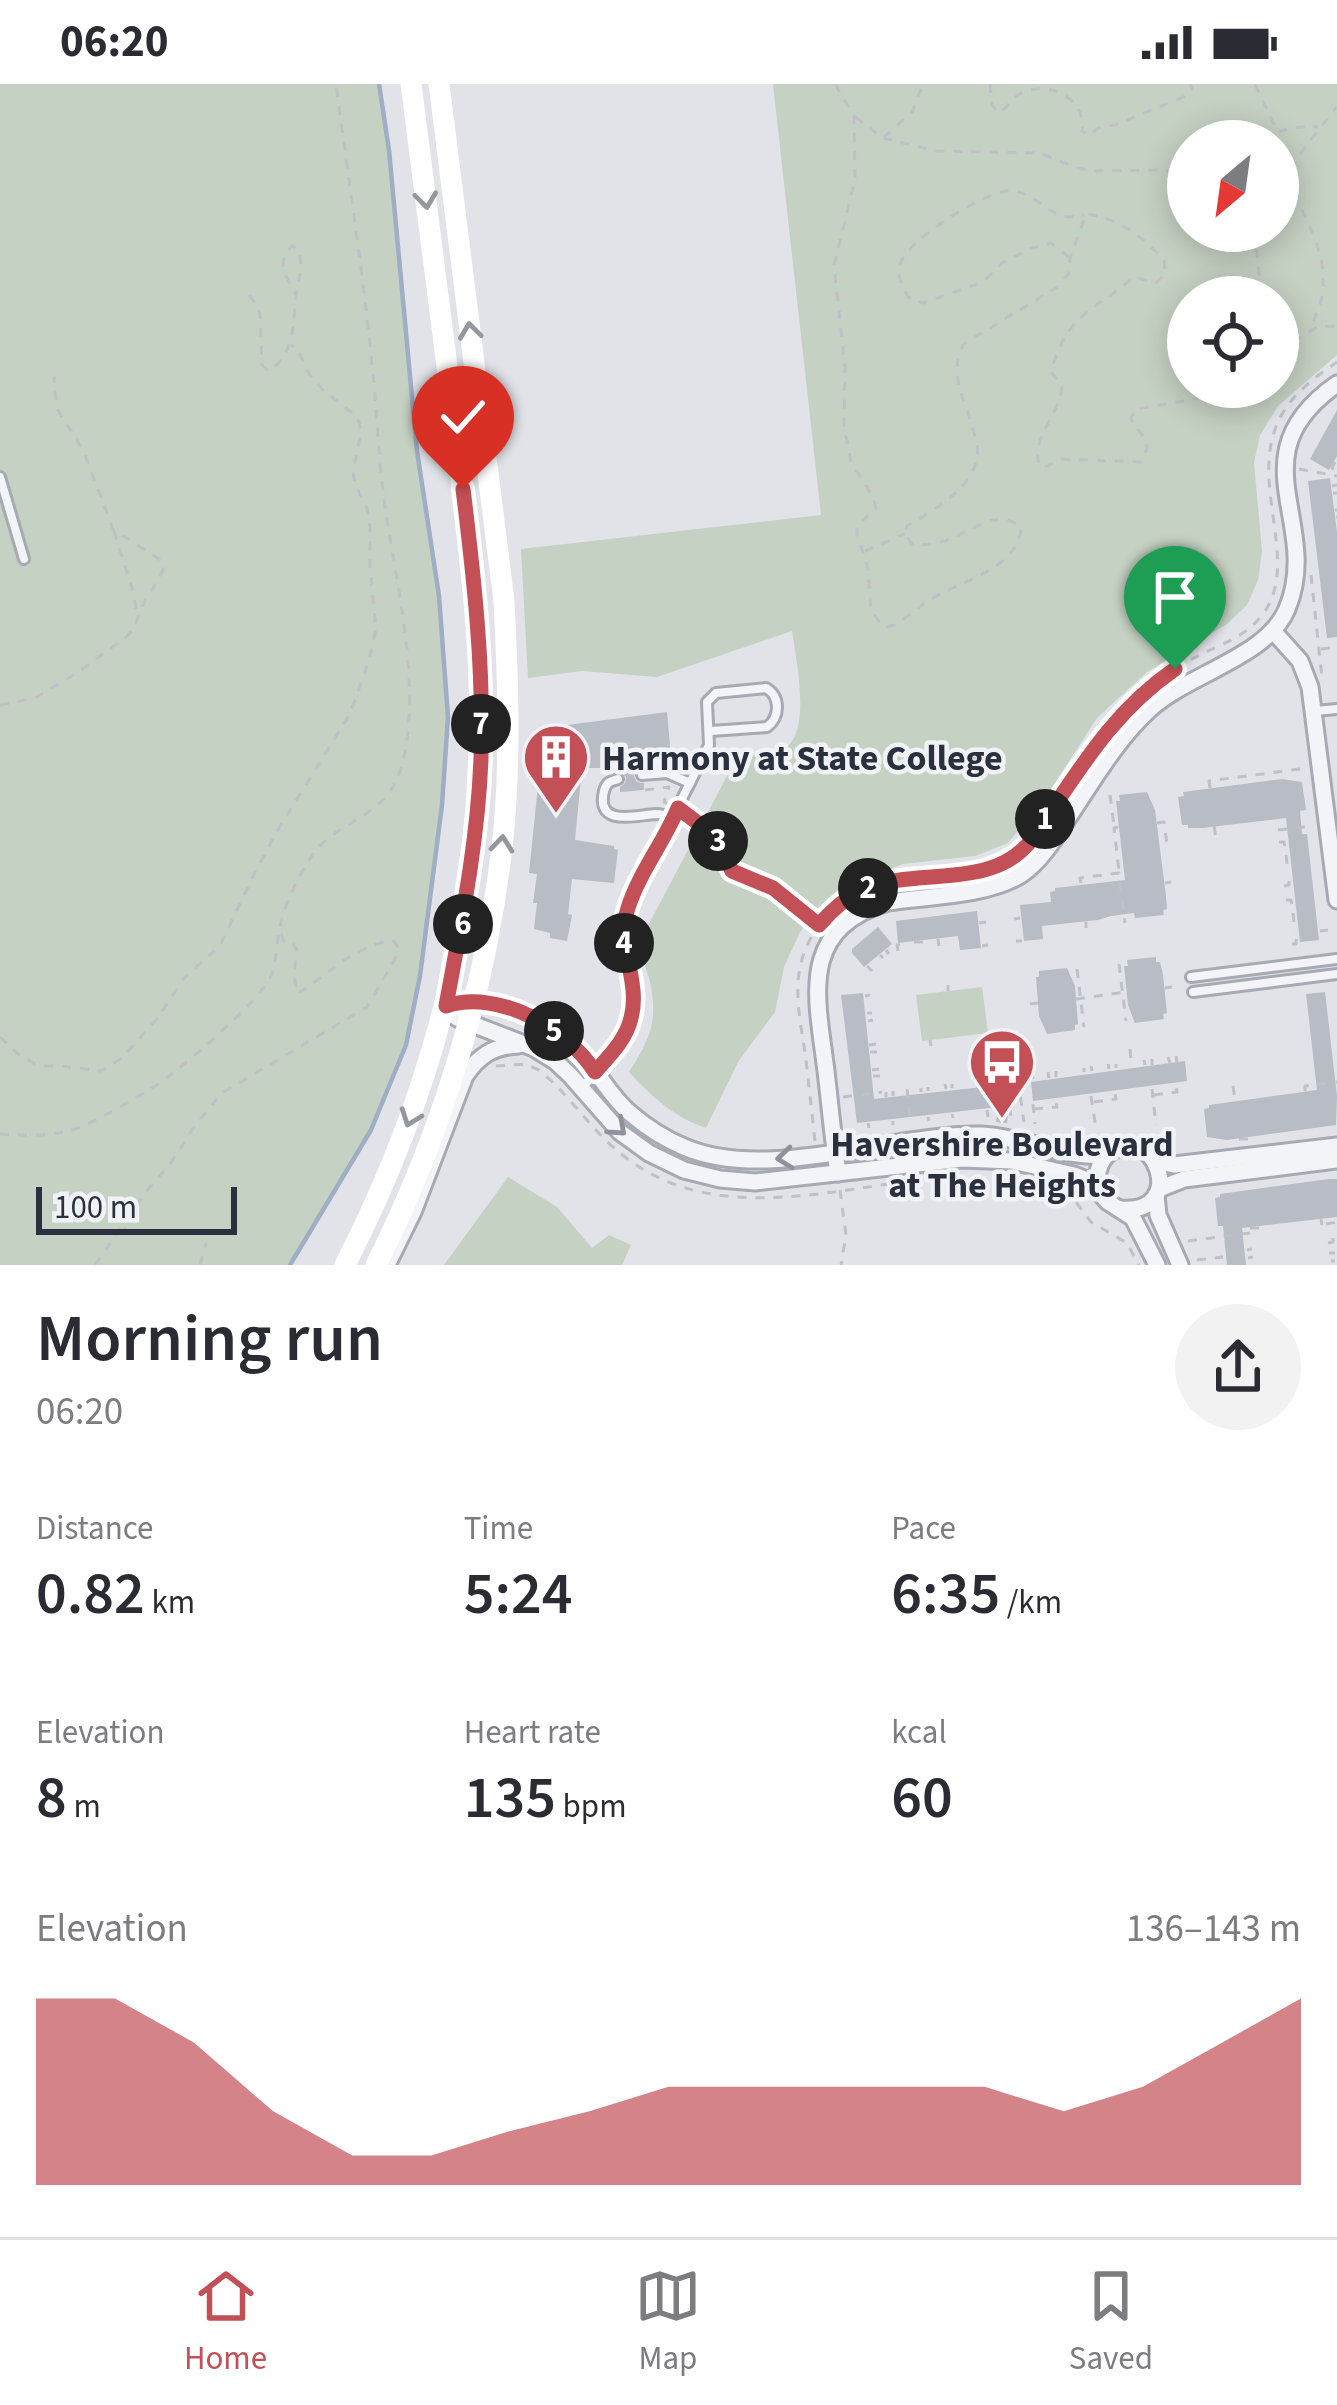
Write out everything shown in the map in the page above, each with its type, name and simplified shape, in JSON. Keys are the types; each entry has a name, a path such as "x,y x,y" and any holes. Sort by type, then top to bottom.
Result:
{"main road":[{"path":"345,1265 401,1142 446,1006 462,929 481,761 480,643 411,84"},
{"path":"376,1265 435,1129 471,1012 503,837 508,675 504,601 439,84"}],"street":[{"path":"838,1173 816,994 820,961 839,930 855,916 888,902 995,886 1023,874 1150,709 1274,632 1295,585 1286,448 1306,409 1337,384"},
{"path":"1274,632 1300,661 1310,687 1331,797 1337,900"},
{"path":"446,1006 457,1018 471,1012 510,1010 543,1024 586,1058 630,1113 668,1140 708,1155 743,1160 985,1135 1088,1156 1124,1147 1142,1149 1160,1170 1158,1215 1180,1265"},
{"path":"471,1012 555,1061 620,1132 684,1170 738,1182 934,1161 1012,1161 1089,1181 1138,1225 1157,1265"},
{"path":"387,1265 474,1063 502,1046 534,1048"},
{"path":"1156,1161 1174,1165 1337,1145"},
{"path":"1100,1190 1097,1175 1108,1154"},
{"path":"1120,1209 1138,1209 1157,1192 1184,1179 1337,1160"}],"lane":[{"path":"0,477 23,559"},
{"path":"582,1088 619,1043 632,1018 624,924 629,904 710,746 707,702 716,693 766,688 773,692 777,713 767,727 710,731"},
{"path":"1314,711 1337,709"},
{"path":"642,775 667,773 689,783"},
{"path":"618,778 604,789 604,801 615,817 660,814 673,820"},
{"path":"1192,977 1337,959"},
{"path":"1193,992 1337,974"}],"path":[{"path":"0,1134 75,1130 160,1083 238,1016 270,978 279,928 313,854 384,800 398,777 408,719 408,681 336,84"},
{"path":"836,84 854,116 883,138 936,151 1040,153 1094,171 1167,171"},
{"path":"883,138 912,112 923,84"},
{"path":"990,84 992,105 999,113 1013,97 1031,89 1054,89 1073,100 1082,131 1090,135 1188,95 1190,84"},
{"path":"1255,84 1272,120"},
{"path":"1299,158 1337,107"},
{"path":"854,116 855,180 834,266 845,367 844,426 851,462 876,509 857,524 856,535 868,569 871,609 887,627 995,567 1022,534 1018,523 1006,518 990,519 955,540 930,544 911,543 905,534 907,526 945,503 975,464 978,449 957,379 957,355 964,344 1057,287 1069,273 1086,214"},
{"path":"1299,127 1321,127"},
{"path":"1070,258 1051,243 1030,249 1002,263 983,282 923,303 908,297 898,277 913,246 939,225 1007,191 1021,192 1052,214 1069,219 1086,214 1106,217 1137,233 1164,260 1165,274 1156,283 1134,277 1066,331 1051,372 1062,386 1060,404 1042,433 1036,457 1039,466 1059,459 1141,462 1148,440 1132,418 1136,410 1167,404"},
{"path":"1299,206 1317,241 1322,266 1322,296 1309,332"},
{"path":"249,296 260,314 264,370 272,371 291,345 301,259 292,246 283,268 296,295"},
{"path":"1299,338 1317,327 1337,326"},
{"path":"0,1037 40,1066 100,1071 122,1058 161,1014 184,978 220,946 262,858 350,714 376,628 370,527 353,471 361,432 351,412 323,390 291,345"},
{"path":"814,1134 798,985 806,948 819,925 848,898 877,885 993,868 1015,857 1101,737 1140,694 1175,669 1243,633 1261,617 1274,596 1278,573 1268,472 1270,442 1297,394 1337,362"},
{"path":"54,377 57,410 83,450 113,529 137,617"},
{"path":"1335,463 1332,468 1337,473"},
{"path":"1298,468 1337,473"},
{"path":"0,705 35,698 133,630 163,570 162,561 113,529"},
{"path":"863,551 905,534"},
{"path":"1318,571 1310,572 1322,680"},
{"path":"1314,602 1322,601"},
{"path":"1317,626 1324,626"},
{"path":"1320,650 1337,647"},
{"path":"1210,788 1209,781 1308,768"},
{"path":"1269,773 1270,780"},
{"path":"644,790 669,787 664,802 715,836 732,871 773,888 819,925"},
{"path":"1110,795 1125,923"},
{"path":"1275,819 1277,830 1315,826"},
{"path":"1157,823 1164,822 1167,844"},
{"path":"1214,826 1216,838"},
{"path":"1279,842 1285,848"},
{"path":"1286,855 1288,872"},
{"path":"1081,883 1080,878 1119,873"},
{"path":"1284,886 1289,886 1289,879"},
{"path":"1286,900 1292,906"},
{"path":"1292,944 1296,944 1293,914"},
{"path":"95,1265 222,1093 367,1006 395,959 394,941 383,941 346,959 297,994 297,950 284,942 279,928"},
{"path":"1320,931 1328,930"},
{"path":"914,942 931,941"},
{"path":"898,951 897,945 906,944"},
{"path":"1119,964 1126,1022"},
{"path":"867,966 872,971"},
{"path":"1077,969 1084,1027"},
{"path":"1165,988 1172,987"},
{"path":"1078,998 1124,993"},
{"path":"1030,1004 1038,1003"},
{"path":"869,1045 876,1044"},
{"path":"1130,1049 1131,1061"},
{"path":"870,1052 877,1052"},
{"path":"873,1073 880,1072"},
{"path":"1308,1077 1307,1088 1337,1082"},
{"path":"1018,1079 1024,1122"},
{"path":"1156,1125 1152,1092 1177,1092 1176,1086"},
{"path":"1233,1086 1234,1100"},
{"path":"907,1089 911,1123"},
{"path":"1096,1129 1091,1099 1116,1099 1115,1093"},
{"path":"841,1097 888,1094"},
{"path":"1036,1124 1034,1107 1057,1107 1056,1101"},
{"path":"1010,1107 1011,1119"},
{"path":"987,1110 988,1117"},
{"path":"1010,1177 1069,1193 1091,1222 1125,1240 1138,1265"},
{"path":"819,1192 934,1178"},
{"path":"841,1193 846,1235 841,1265"},
{"path":"1323,1222 1337,1222"},
{"path":"122,1227 133,1234"},
{"path":"1188,1241 1260,1228 1260,1232"},
{"path":"1328,1243 1333,1236"},
{"path":"200,1265 206,1243"},
{"path":"1197,1260 1223,1257"}],"green space":[{"path":"0,84 379,84 417,450 439,597 448,717 442,805 420,976 406,1045 371,1130 290,1265 0,1265"},
{"path":"773,84 1337,84 1337,355 1299,388 1299,276 1167,276 1167,408 1277,408 1260,435 1254,463 1262,551 1258,580 1247,605 1227,624 1147,672 1097,718 1047,795 1008,843 975,856 903,864 828,898 800,932 784,967 775,1012 738,1062 706,1128 664,1105 629,1072 648,1038 653,1017 641,939 735,761 782,750 791,742 800,714 792,631 657,677 582,671 528,678 521,549 821,515"},
{"path":"982,987 988,1033 922,1041 916,995"},
{"path":"508,1177 557,1207 592,1248 609,1235 631,1245 622,1265 444,1265"}],"building":[{"path":"1337,410 1337,456 1329,470 1310,459"},
{"path":"1330,478 1337,532 1337,637 1327,638 1308,481"},
{"name":"Harmony at State College","path":"667,712 671,758 640,762 634,777 644,783 644,790 620,792 626,777 616,768 582,768 575,840 618,850 614,883 572,879 567,941 534,929 537,874 529,873 544,728"},
{"path":"1282,779 1302,782 1306,810 1300,811 1302,834 1307,834 1319,940 1300,942 1286,818 1202,828 1182,825 1178,797 1183,792"},
{"path":"1147,792 1155,810 1166,896 1164,915 1135,918 1134,913 1042,926 1043,939 1024,941 1020,905 1051,902 1050,892 1055,888 1125,880 1116,801 1119,795"},
{"path":"977,911 981,948 960,950 958,936 898,943 896,921"},
{"path":"878,927 892,944 864,967 852,949"},
{"path":"1156,957 1167,1013 1164,1019 1135,1023 1124,966 1127,960"},
{"path":"1067,968 1075,986 1078,1024 1075,1030 1047,1034 1039,1016 1036,977 1039,971"},
{"path":"1325,992 1336,1125 1227,1140 1207,1137 1204,1109 1209,1105 1317,1090 1306,994"},
{"path":"863,993 874,1099 1010,1084 1012,1106 1007,1123 996,1122 998,1107 857,1123 841,995"},
{"path":"1185,1061 1187,1081 1033,1101 1031,1082"},
{"path":"1337,1179 1337,1217 1242,1228 1246,1265 1227,1265 1215,1198"}],"waterway":[{"path":"290,1265 371,1130 406,1045 420,976 442,805 448,717 439,596 417,451 379,84"}],"place":[{"name":"Harmony at State College","path":"556,816"},
{"name":"Havershire Boulevard at The Heights","path":"1002,1121"}],"route":[{"path":"463,489 480,643 481,761 469,882 446,1006 474,1000 527,1016 562,1036 595,1072 632,1018 624,924 629,904 678,808 715,836 732,871 773,888 819,925 848,898 877,885 993,868 1015,857 1114,721 1140,694 1175,669"}]}
